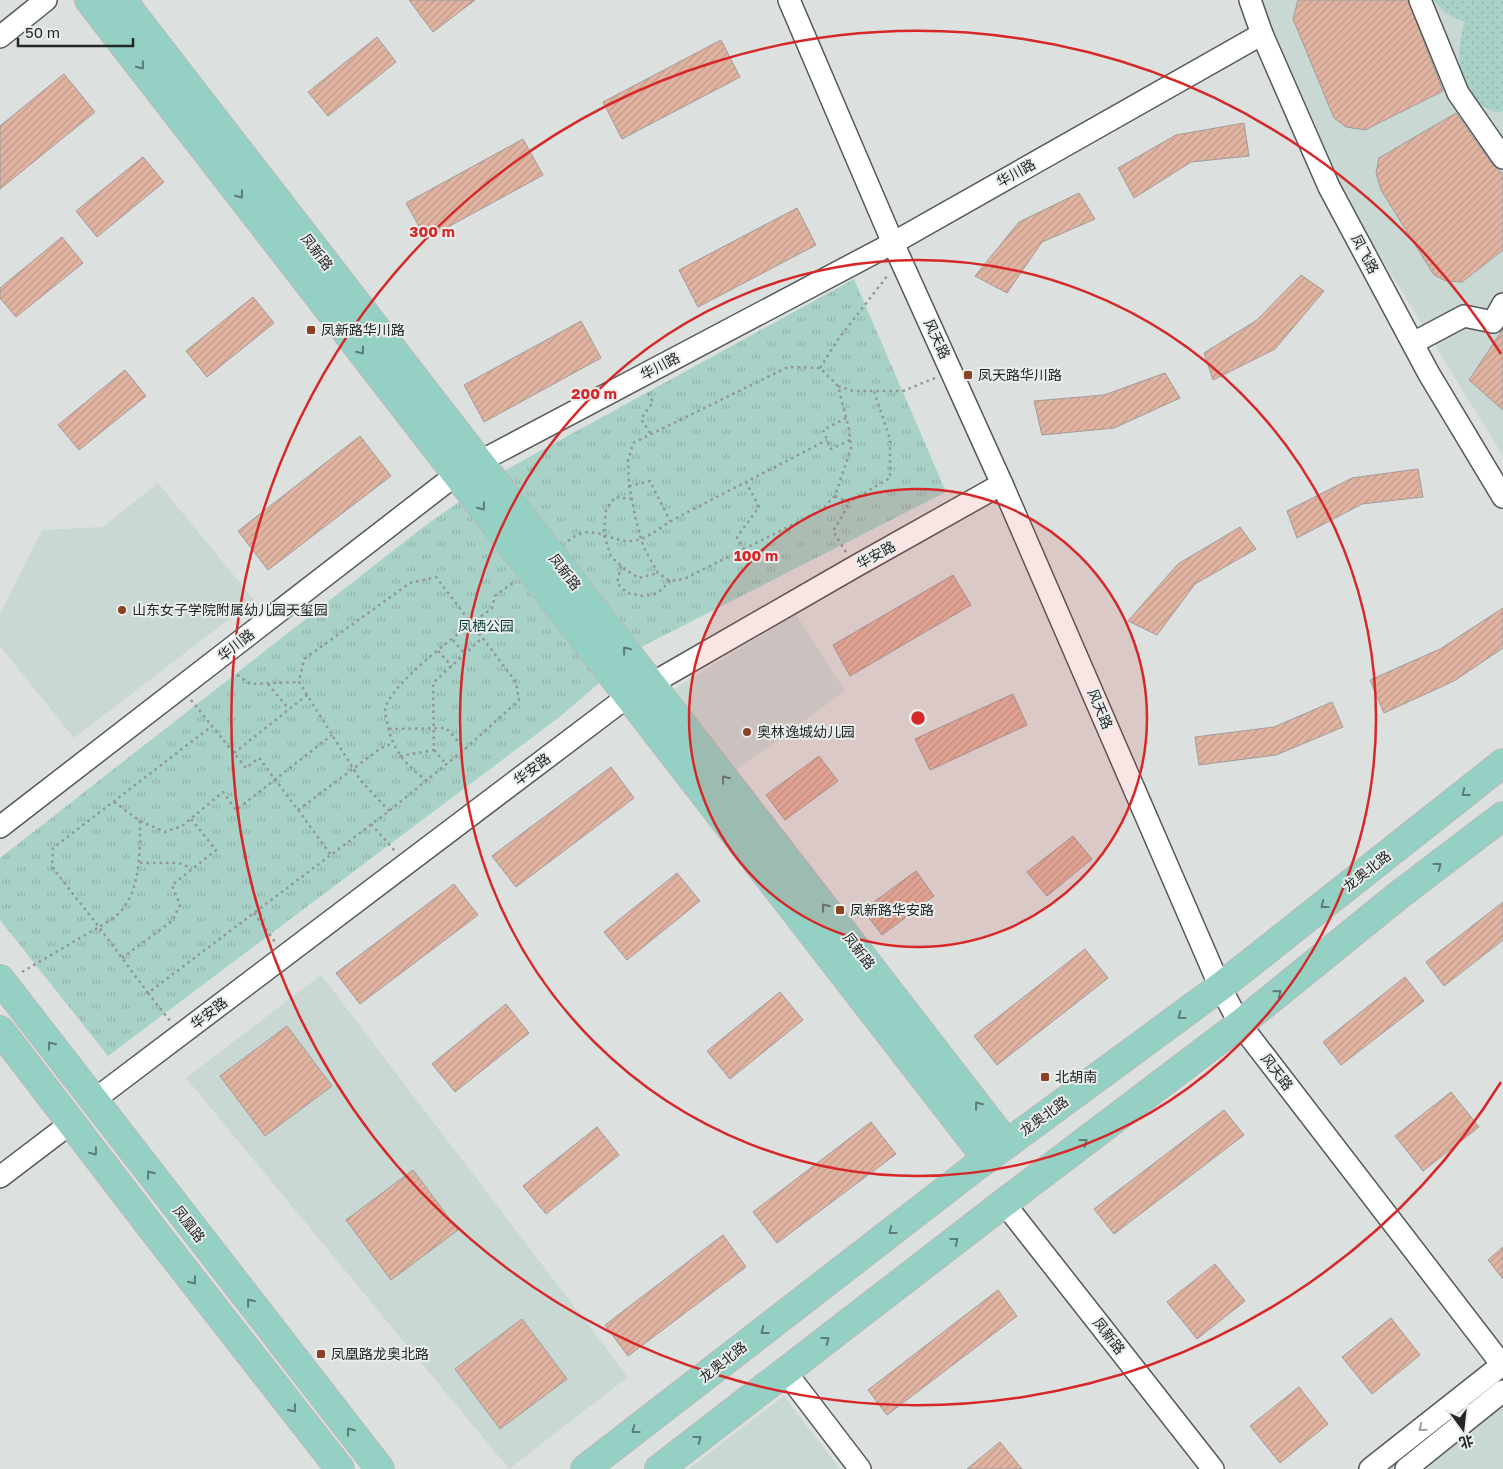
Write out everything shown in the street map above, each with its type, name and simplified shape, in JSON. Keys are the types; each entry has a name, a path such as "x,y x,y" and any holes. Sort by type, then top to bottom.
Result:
{"main road":[{"path":"89,0 468,468"},
{"name":"凤新路","path":"122,0 468,468 997,1151"},
{"name":"龙奥北路","path":"585,1469 997,1151 1220,987 1503,763"},
{"path":"659,1469 1240,1024 1399,895 1503,816"},
{"name":"凤凰路","path":"2,981 380,1469"},
{"path":"0,1030 340,1469"}],"street":[{"path":"0,37 46,0"},
{"name":"风天路","path":"789,0 897,251 1002,484 1220,987 1240,1024 1503,1365"},
{"name":"凤飞路","path":"1250,0 1262,34 1329,187 1429,374 1503,497"},
{"path":"1420,0 1458,93 1503,158"},
{"name":"华川路","path":"0,827 468,468 897,251 1262,34"},
{"path":"1413,343 1464,316 1493,322 1503,304"},
{"name":"华安路","path":"94,1100 640,690 1002,484"},
{"path":"0,1177 71,1123"},
{"name":"凤新路","path":"1004,1203 1213,1469"},
{"path":"1370,1469 1503,1365"},
{"path":"785,1372 860,1469"},
{"path":"1406,1469 1503,1391"}],"path":[{"path":"820,368 897,251"},
{"path":"670,581 658,573 641,539 629,486 628,461 633,442 788,367 820,368 838,386 853,391 902,392 952,372"},
{"path":"621,566 617,583 627,593 643,596 658,593 670,581 684,579 820,511 835,496 851,448 838,386"},
{"path":"841,545 832,530 843,515 849,502 890,478 890,439 874,391"},
{"path":"648,392 653,402 641,419 651,434"},
{"path":"846,418 823,430 831,449 850,440"},
{"path":"427,781 411,769 400,756 388,729 385,710 394,691 409,675 492,608 495,596 573,536 592,531 624,542 641,539 670,521 827,440"},
{"path":"629,486 650,481 670,521"},
{"path":"744,550 737,537 759,507 746,482"},
{"path":"632,498 614,496 606,510 604,535 611,556 621,566 639,578 658,573"},
{"path":"835,496 849,502"},
{"path":"148,993 389,811 427,781 519,700 516,682 436,576 410,583 304,659 299,682 361,781 389,811"},
{"path":"446,764 434,750 433,683 482,638"},
{"path":"453,639 465,654"},
{"path":"438,651 452,666"},
{"path":"236,674 250,684 299,682"},
{"path":"268,684 289,709"},
{"path":"181,687 246,768 259,758 331,855"},
{"path":"234,753 307,695"},
{"path":"164,1013 52,867 53,848 212,726"},
{"path":"388,729 446,728 465,749"},
{"path":"114,802 140,821 165,832 182,826 223,792 236,810 332,735"},
{"path":"298,810 381,748 393,743"},
{"path":"400,756 434,750"},
{"path":"122,958 172,921 180,905 172,885 216,850 191,818"},
{"path":"2,981 99,927 118,914 129,898 140,863 140,821"},
{"path":"371,824 389,845"},
{"path":"140,863 178,863 192,868"},
{"path":"254,913 269,935"}],"shaded area":[{"path":"1260,0 1503,0 1503,456 1327,170"},
{"name":"山东女子学院附属幼儿园天玺园","path":"158,483 254,600 74,738 0,646 0,614 42,530 103,527"},
{"name":"奥林逸城幼儿园","path":"796,614 845,691 734,772 674,689"},
{"path":"321,975 628,1377 509,1469 186,1078"},
{"path":"1503,1369 1503,1469 1380,1469"},
{"path":"784,1396 840,1469 688,1469"}],"green space":[{"path":"1433,0 1503,0 1503,111 1498,113 1471,101 1461,80 1459,50 1464,22 1447,14"},
{"name":"凤栖公园","path":"854,279 946,492 643,646 558,718 108,1056 0,920 0,858 426,525 502,472"}],"building":[{"path":"409,0 475,0 433,32"},
{"path":"1298,0 1408,0 1443,91 1365,130 1346,127 1334,118 1293,19"},
{"path":"377,37 396,62 328,116 308,92"},
{"path":"721,40 740,77 622,139 603,102"},
{"path":"64,74 95,112 0,189 0,126"},
{"path":"1456,113 1493,165 1503,174 1503,250 1462,282 1446,281 1434,275 1381,190 1376,173 1379,158"},
{"path":"1244,123 1249,156 1191,162 1134,198 1118,168 1176,135"},
{"path":"523,139 543,175 426,239 406,203"},
{"path":"143,157 164,182 97,237 76,211"},
{"path":"1079,193 1095,219 1042,242 1007,293 975,276 1019,222"},
{"path":"797,208 816,245 698,307 679,270"},
{"path":"62,237 83,263 16,317 0,298 0,288"},
{"path":"1301,275 1324,291 1275,349 1213,380 1204,353 1257,320"},
{"path":"253,297 274,323 207,377 186,351"},
{"path":"581,321 601,358 484,422 464,385"},
{"path":"1503,329 1503,410 1469,380"},
{"path":"125,370 146,396 79,450 58,425"},
{"path":"1165,373 1180,398 1114,428 1042,435 1034,401 1104,395"},
{"path":"360,436 391,476 268,570 238,531"},
{"path":"1418,469 1423,497 1362,504 1297,538 1287,511 1352,478"},
{"path":"1240,527 1256,549 1195,584 1157,635 1128,621 1178,564"},
{"path":"953,575 971,605 850,676 833,645"},
{"path":"1503,608 1503,648 1454,681 1384,713 1370,680 1440,649"},
{"path":"1013,694 1027,725 930,770 915,739"},
{"path":"1332,702 1343,727 1276,755 1199,765 1195,737 1274,727"},
{"path":"819,756 838,781 785,820 766,795"},
{"path":"611,767 634,798 516,887 492,856"},
{"path":"1073,836 1092,859 1047,896 1027,872"},
{"path":"916,871 934,896 882,935 863,910"},
{"path":"677,873 700,901 627,960 604,932"},
{"path":"454,884 478,915 360,1004 336,973"},
{"path":"1503,902 1503,940 1444,986 1426,962"},
{"path":"1085,949 1108,978 997,1065 974,1036"},
{"path":"1405,977 1424,1001 1341,1065 1323,1042"},
{"path":"780,992 803,1020 730,1079 707,1051"},
{"path":"506,1004 529,1033 455,1092 432,1064"},
{"path":"287,1026 332,1086 265,1136 220,1076"},
{"path":"1451,1092 1479,1127 1423,1171 1395,1136"},
{"path":"1224,1110 1244,1135 1114,1234 1094,1209"},
{"path":"871,1122 896,1154 777,1243 753,1212"},
{"path":"597,1127 619,1155 546,1214 523,1186"},
{"path":"413,1170 458,1230 391,1280 346,1220"},
{"path":"723,1235 746,1267 628,1356 605,1325"},
{"path":"1503,1247 1503,1279 1488,1260"},
{"path":"1215,1264 1245,1301 1197,1339 1167,1302"},
{"path":"998,1290 1017,1316 887,1415 868,1390"},
{"path":"1391,1318 1420,1355 1372,1394 1342,1357"},
{"path":"522,1319 567,1379 500,1429 455,1369"},
{"path":"1299,1387 1328,1424 1280,1463 1250,1426"},
{"path":"1000,1442 1022,1469 967,1469"}],"place":[{"name":"凤新路华川路","path":"311,330"},
{"name":"凤天路华川路","path":"968,375"},
{"name":"山东女子学院附属幼儿园天玺园","path":"122,610"},
{"name":"奥林逸城幼儿园","path":"747,732"},
{"name":"凤新路华安路","path":"840,910"},
{"name":"北胡南","path":"1045,1077"},
{"name":"凤凰路龙奥北路","path":"321,1354"}]}
